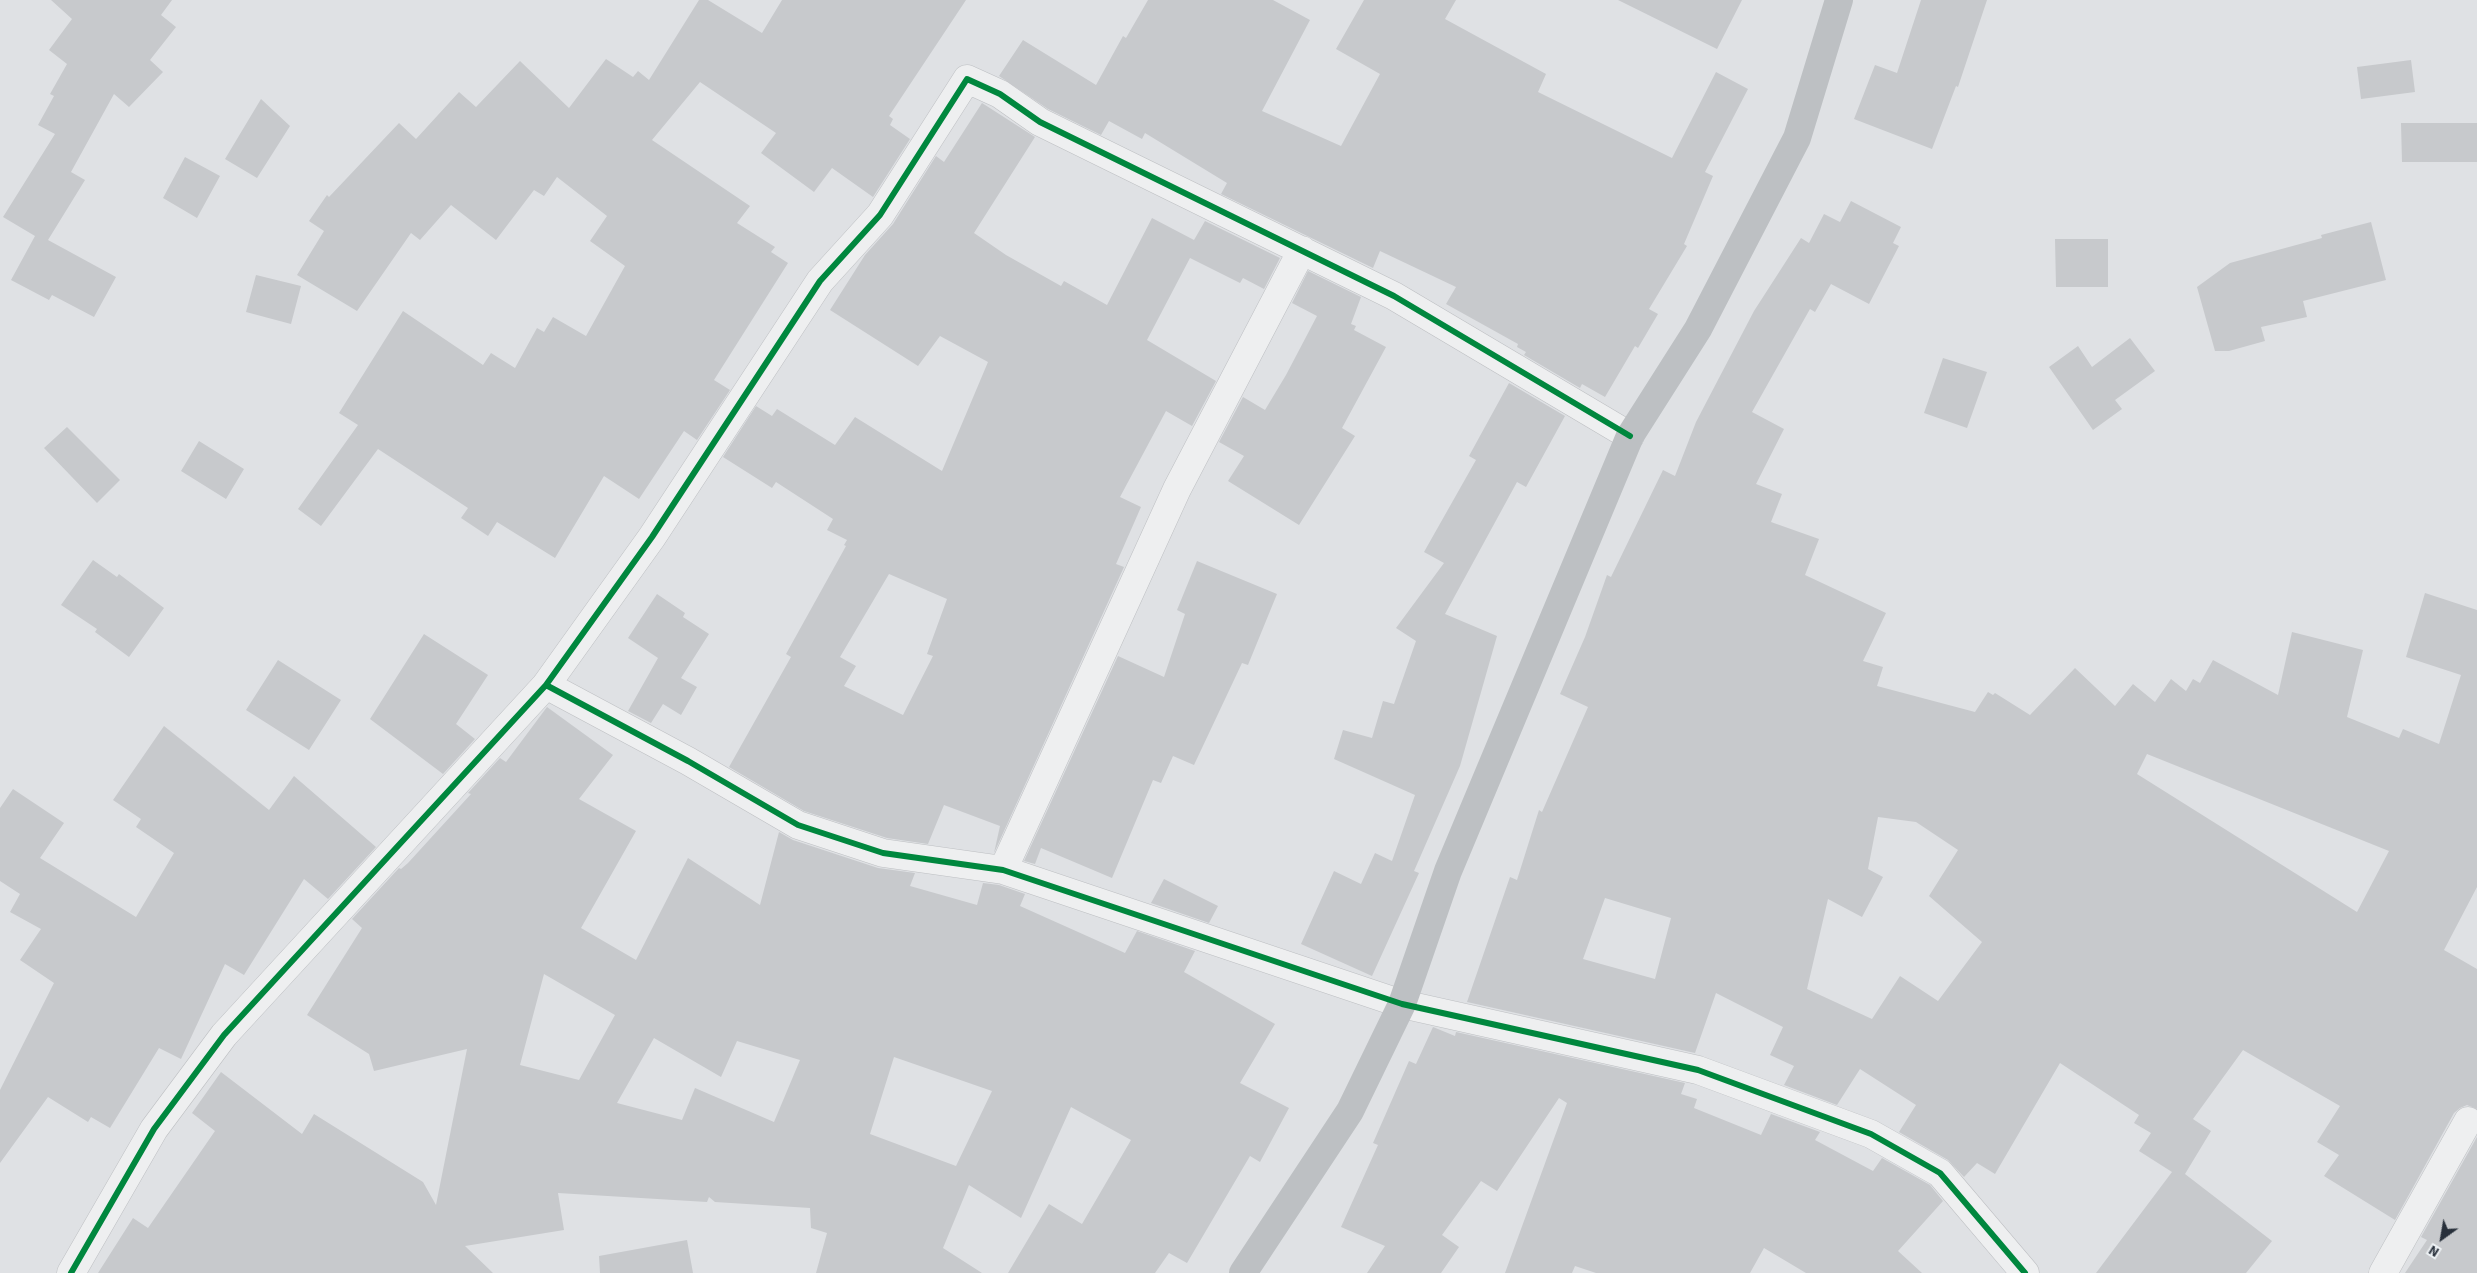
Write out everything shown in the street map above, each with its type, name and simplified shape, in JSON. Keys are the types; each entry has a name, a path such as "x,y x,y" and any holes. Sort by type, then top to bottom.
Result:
{"main road":[{"path":"1243,1273 1350,1111 1402,1004 1448,871 1630,436 1698,329 1797,138 1839,0"}],"street":[{"path":"71,1273 154,1129 224,1035 546,685 652,537 820,281 880,215 967,79 1000,94 1040,122 1394,296 1630,436"},
{"path":"1003,870 1178,489 1302,250"},
{"path":"546,685 688,761 798,825 883,853 1003,870 1402,1004 1698,1070 1872,1134 1940,1173 2025,1273"},
{"path":"2383,1273 2468,1121"}],"building":[{"path":"51,0 172,0 161,15 176,27 150,60 163,72 129,107 114,94 71,172 85,180 48,240 116,277 94,317 52,295 49,300 11,280 35,236 3,217 55,134 38,125 54,96 50,94 67,64 49,50 72,19"},
{"path":"699,0 708,0 762,33 782,0 966,0 889,116 893,119 890,125 910,139 873,197 832,168 814,192 761,153 776,133 700,82 652,140 750,206 737,223 775,247 771,252 788,263 714,380 730,390 697,440 684,431 639,499 604,476 555,558 497,522 488,536 461,518 468,508 378,449 321,526 298,509 358,425 339,413 403,311 483,365 491,353 515,368 537,328 544,332 553,317 586,336 625,266 590,241 607,216 557,177 544,196 534,190 496,240 451,205 420,240 411,233 357,311 297,275 324,231 309,221 327,195 329,197 399,123 416,139 459,92 476,107 520,61 569,108 606,59 633,77 638,71 649,80"},
{"path":"1148,0 1273,0 1310,20 1262,111 1341,146 1380,74 1336,49 1364,0 1456,0 1445,19 1546,74 1538,92 1672,158 1716,72 1748,89 1705,172 1713,176 1684,244 1687,246 1649,309 1658,314 1638,348 1635,346 1605,397 1582,384 1580,388 1524,355 1526,352 1517,347 1518,344 1446,304 1456,287 1380,251 1373,268 1221,194 1227,183 1145,133 1142,139 1109,121 1101,135 1048,109 999,76 1023,40 1096,85 1123,36 1126,38"},
{"path":"1618,0 1742,0 1717,49"},
{"path":"1921,0 1987,0 1958,87 1956,86 1932,149 1854,119 1875,65 1897,73"},
{"path":"2411,60 2415,92 2361,99 2357,67"},
{"path":"261,99 290,126 257,178 225,159"},
{"path":"982,103 1035,137 974,233 1006,255 1061,286 1064,281 1107,305 1152,218 1194,240 1205,221 1280,258 1264,289 1243,278 1240,283 1190,258 1147,340 1216,381 1192,426 1166,411 1120,497 1141,507 1116,564 1124,567 994,853 1000,826 944,805 928,844 887,838 804,811 729,767 791,657 786,654 846,546 844,545 847,540 827,530 833,519 776,482 772,488 723,457 756,406 772,416 777,409 835,445 855,417 942,471 988,362 940,336 918,366 830,310 865,255 893,224 936,156 944,162","holes":["889,574 947,599 927,654 933,656 903,715 844,686 856,666 840,657"]},
{"path":"2401,123 2477,123 2477,162 2402,162"},
{"path":"185,157 220,176 197,218 163,198"},
{"path":"1851,201 1901,227 1893,243 1899,246 1869,304 1831,284 1815,312 1810,309 1752,412 1784,429 1756,484 1782,494 1771,522 1819,539 1805,575 1886,613 1863,661 1883,667 1877,686 1975,712 1988,692 1993,695 1995,693 2030,715 2075,668 2115,706 2133,684 2155,702 2171,679 2186,691 2193,679 2200,683 2213,660 2278,695 2292,632 2363,650 2347,717 2399,738 2403,729 2439,744 2461,675 2406,657 2425,593 2477,610 2477,887 2444,950 2477,969 2477,1109 2467,1105 2454,1113 2395,1220 2324,1176 2339,1155 2317,1142 2340,1106 2243,1050 2193,1119 2211,1131 2185,1174 2272,1241 2246,1273 2096,1273 2172,1172 2139,1151 2151,1133 2134,1123 2139,1115 2060,1063 1995,1174 1977,1163 1964,1177 1948,1160 1899,1132 1916,1105 1860,1069 1837,1105 1784,1085 1794,1066 1770,1055 1783,1027 1716,993 1695,1053 1467,1002 1510,877 1517,880 1539,810 1542,812 1588,707 1560,694 1585,637 1607,575 1611,577 1663,470 1675,476 1696,422 1754,311 1801,238 1809,243 1824,214 1840,222","holes":["2147,754 2389,851 2357,912 2137,774","1878,817 1916,822 1958,850 1929,896 1982,942 1938,1001 1900,976 1872,1019 1807,989 1828,899 1862,917 1883,877 1868,869","1605,898 1671,918 1655,979 1583,959"]},
{"path":"2371,222 2386,280 2303,301 2307,317 2261,327 2265,341 2229,351 2215,351 2197,287 2230,263 2322,238 2321,235"},
{"path":"2055,239 2108,239 2108,287 2056,287"},
{"path":"1308,271 1361,297 1351,324 1356,326 1354,330 1386,347 1342,428 1355,436 1299,525 1228,481 1244,456 1219,442 1243,397 1265,410 1317,316 1292,303"},
{"path":"256,275 301,286 291,324 246,312"},
{"path":"2130,338 2155,371 2115,400 2122,409 2093,430 2049,367 2078,346 2092,367"},
{"path":"1943,358 1987,372 1967,428 1924,413"},
{"path":"1509,383 1565,416 1526,487 1517,482 1445,614 1497,636 1460,766 1414,871 1419,873 1372,976 1301,944 1334,871 1361,884 1375,853 1392,861 1415,795 1334,759 1343,730 1372,738 1383,701 1394,704 1416,641 1396,628 1444,563 1424,552 1476,460 1469,456"},
{"path":"67,427 120,480 97,503 44,448"},
{"path":"199,441 244,469 226,499 181,471"},
{"path":"93,560 117,577 119,574 164,608 129,657 95,632 97,629 61,605"},
{"path":"1197,561 1277,594 1248,665 1242,663 1194,765 1173,756 1161,783 1153,780 1112,878 1041,848 1035,864 1024,861 1118,656 1164,677 1185,614 1177,610"},
{"path":"657,594 685,613 683,617 709,634 681,678 697,687 681,715 663,704 651,723 628,711 658,658 628,638"},
{"path":"424,634 488,675 456,724 475,739 443,774 370,719"},
{"path":"278,660 341,700 309,750 246,710"},
{"path":"547,707 613,755 579,799 636,831 581,928 636,960 688,858 760,905 779,832 793,840 878,868 915,873 910,886 977,905 983,883 999,885 1025,894 1020,906 1125,953 1137,931 1195,951 1184,972 1275,1024 1240,1083 1289,1108 1260,1162 1250,1156 1187,1263 1169,1253 1155,1273 1008,1273 1049,1204 1082,1224 1131,1140 1071,1107 1021,1218 969,1185 943,1248 982,1273 816,1273 827,1233 811,1228 810,1208 715,1202 709,1197 707,1202 558,1193 564,1230 465,1246 493,1273 98,1273 133,1218 148,1228 215,1131 192,1113 221,1072 302,1134 314,1114 423,1182 436,1205 467,1049 374,1071 369,1054 307,1015 362,928 352,919 399,868 401,869 408,863 471,794 468,793 500,758 506,762","holes":["544,974 615,1015 579,1080 520,1065","654,1038 721,1077 737,1041 800,1060 774,1122 695,1088 682,1120 617,1103","894,1057 992,1091 956,1166 870,1134"]},
{"path":"164,726 269,810 294,776 376,847 328,899 304,879 244,975 225,964 181,1059 159,1048 110,1128 91,1117 88,1122 48,1097 0,1163 0,1090 54,983 20,960 41,929 10,912 20,894 0,881 0,808 13,789 64,823 40,858 136,917 174,853 136,827 141,819 113,800"},
{"path":"1164,879 1218,906 1209,923 1151,903"},
{"path":"1433,1027 1455,1036 1456,1032 1685,1083 1681,1094 1697,1099 1694,1108 1761,1135 1771,1114 1820,1132 1815,1140 1873,1171 1882,1158 1930,1185 1943,1201 1898,1251 1922,1273 1806,1273 1764,1248 1750,1273 1596,1273 1575,1266 1572,1273 1505,1273 1567,1103 1559,1098 1497,1191 1481,1181 1442,1235 1459,1247 1441,1273 1367,1273 1385,1246 1341,1227 1378,1145 1373,1143 1409,1061 1416,1064"},
{"path":"2477,1137 2477,1273 2405,1273 2427,1240 2421,1237"},
{"path":"687,1240 693,1273 600,1273 599,1256"}],"cycle path":[{"path":"71,1273 154,1129 224,1035 546,685 652,537 820,281 880,215 967,79 1000,94 1040,122 1394,296 1630,436"},
{"path":"546,685 688,761 798,825 883,853 1003,870 1402,1004 1698,1070 1871,1134 1940,1173 2025,1273"}]}
